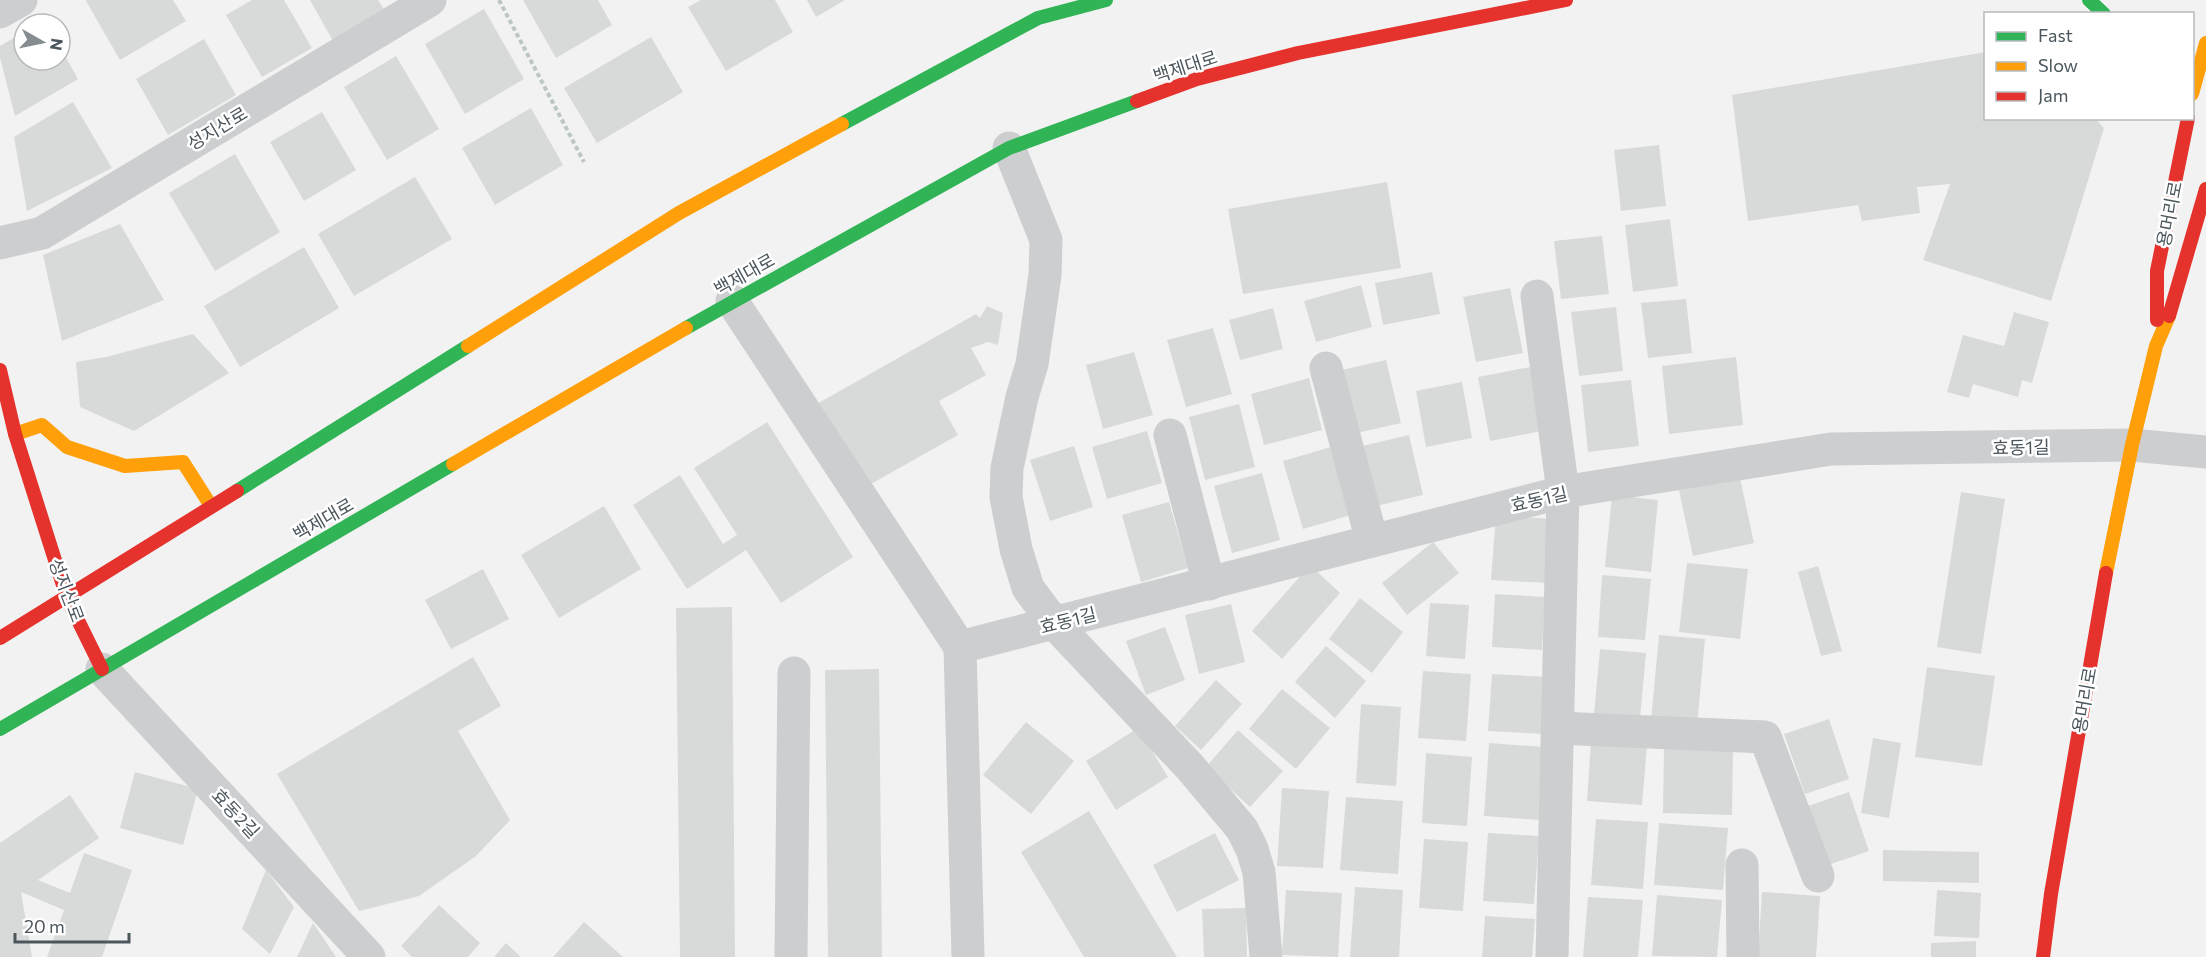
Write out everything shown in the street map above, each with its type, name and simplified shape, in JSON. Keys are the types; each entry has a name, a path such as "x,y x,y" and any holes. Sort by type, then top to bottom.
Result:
{"street":[{"path":"0,12 21,0"},
{"name":"성지산로","path":"0,243 42,233 430,0"},
{"path":"0,638 679,213 1034,9 1106,0"},
{"name":"백제대로","path":"0,729 732,301 1009,148 1197,80 1298,53 1566,0"},
{"path":"2089,0 2102,12"},
{"path":"2194,90 2206,43"},
{"name":"용머리로","path":"2156,346 2157,271 2188,120"},
{"path":"1009,148 1046,240 1045,275 1032,364 1022,397 1007,468 1006,497 1016,549 1028,588 1054,623 1190,767 1242,829 1252,849 1259,872 1266,957"},
{"name":"용머리로","path":"2043,957 2050,894 2099,615 2132,445 2156,346 2173,307 2206,189"},
{"path":"1537,296 1563,492 1552,957"},
{"path":"732,301 960,648 968,957"},
{"path":"1326,368 1372,541"},
{"name":"성지산로","path":"0,370 15,434 67,598 102,669"},
{"path":"15,434 42,425 66,447 125,466 183,462 211,506"},
{"path":"1170,435 1209,584"},
{"path":"2132,445 2206,452"},
{"name":"효동1길","path":"960,648 1563,492 1831,449 2132,445"},
{"name":"효동2길","path":"102,669 369,957"},
{"path":"791,957 794,672"},
{"path":"1557,728 1765,737 1818,876"},
{"path":"1742,865 1743,957"}],"path":[{"path":"499,0 584,162"}],"building":[{"path":"87,0 173,0 186,21 120,60"},
{"path":"252,0 284,0 312,48 262,77 226,15"},
{"path":"310,0 378,0 385,11 333,41"},
{"path":"523,0 598,0 612,25 556,58"},
{"path":"701,0 775,0 793,32 726,71 688,7"},
{"path":"807,0 845,0 816,17"},
{"path":"484,9 524,79 465,114 425,44"},
{"path":"651,37 683,92 597,143 564,88"},
{"path":"12,39 12,72 72,72 72,68 78,79 15,116 0,58 0,46"},
{"path":"204,39 236,95 168,135 136,79"},
{"path":"1984,52 1984,120 2097,120 2104,128 2051,301 1923,260 1950,184 1917,187 1920,213 1862,221 1858,205 1748,221 1732,95"},
{"path":"396,56 439,129 387,160 344,87"},
{"path":"73,102 112,168 27,211 14,137"},
{"path":"531,108 563,165 495,205 462,148"},
{"path":"322,112 356,170 304,201 270,142"},
{"path":"1659,145 1666,206 1621,211 1614,150"},
{"path":"235,154 280,232 215,271 169,193"},
{"path":"415,177 452,239 354,296 318,234"},
{"path":"1387,182 1401,268 1243,294 1228,209"},
{"path":"1670,219 1678,286 1633,292 1625,225"},
{"path":"120,224 164,300 62,341 43,255"},
{"path":"1602,236 1609,294 1561,299 1554,241"},
{"path":"304,247 339,308 240,367 204,306"},
{"path":"1432,272 1440,314 1383,325 1375,283"},
{"path":"1361,285 1372,327 1316,342 1304,301"},
{"path":"1510,288 1523,353 1476,362 1463,297"},
{"path":"1686,299 1692,353 1648,358 1641,303"},
{"path":"987,306 1003,313 998,345 988,342 971,348 986,375 939,401 958,435 862,489 815,405 976,314 980,318"},
{"path":"1616,307 1623,371 1579,376 1571,312"},
{"path":"1273,308 1283,349 1240,360 1229,320"},
{"path":"2014,312 2049,322 2032,383 2022,380 2018,397 1973,384 1969,398 1947,392 1963,335 2004,346"},
{"path":"1213,328 1232,394 1186,407 1167,340"},
{"path":"193,334 229,373 134,431 80,407 76,362 106,357"},
{"path":"1134,352 1153,415 1103,429 1086,365"},
{"path":"1736,357 1743,425 1669,434 1662,366"},
{"path":"1386,360 1401,423 1352,434 1337,371"},
{"path":"1530,367 1542,431 1490,441 1478,377"},
{"path":"1309,378 1322,430 1264,445 1251,394"},
{"path":"1631,380 1639,446 1588,452 1581,385"},
{"path":"1462,382 1472,438 1426,447 1416,391"},
{"path":"1239,404 1255,467 1205,480 1189,417"},
{"path":"767,422 853,557 781,603 746,550 687,589 633,505 680,475 723,544 737,535 694,468"},
{"path":"1147,431 1162,483 1107,499 1092,447"},
{"path":"1409,435 1423,495 1372,507 1358,447"},
{"path":"1074,446 1093,507 1050,521 1030,460"},
{"path":"1331,447 1351,515 1303,529 1283,461"},
{"path":"1262,473 1280,540 1232,553 1214,486"},
{"path":"1740,478 1754,543 1693,556 1679,490"},
{"path":"1961,492 2005,499 1981,654 1937,647"},
{"path":"1612,495 1658,500 1651,572 1605,567"},
{"path":"1169,502 1188,568 1141,582 1122,515"},
{"path":"604,506 641,569 559,618 521,555"},
{"path":"1496,515 1550,519 1546,583 1491,580"},
{"path":"1433,542 1459,573 1407,615 1382,583"},
{"path":"1687,563 1748,569 1740,639 1679,632"},
{"path":"1310,565 1340,593 1282,659 1252,631"},
{"path":"1818,566 1842,651 1821,656 1798,572"},
{"path":"483,569 509,619 451,649 425,600"},
{"path":"1602,575 1651,579 1645,640 1598,637"},
{"path":"1495,594 1545,597 1542,650 1492,647"},
{"path":"1360,598 1403,632 1372,673 1329,639"},
{"path":"1430,603 1469,605 1465,659 1426,656"},
{"path":"1231,604 1245,662 1199,674 1185,615"},
{"path":"732,607 735,957 680,957 676,608"},
{"path":"1165,627 1185,680 1146,695 1126,641"},
{"path":"1659,635 1705,639 1697,726 1651,721"},
{"path":"1326,646 1366,681 1335,718 1295,682"},
{"path":"1600,649 1646,653 1640,719 1594,714"},
{"path":"473,657 501,706 458,731 510,820 476,856 419,896 359,911 277,774"},
{"path":"1927,667 1995,676 1982,766 1915,757"},
{"path":"879,669 882,957 828,957 825,670"},
{"path":"1423,671 1471,674 1466,741 1418,738"},
{"path":"1492,674 1549,677 1545,734 1488,731"},
{"path":"1216,680 1242,704 1201,750 1175,726"},
{"path":"1282,689 1330,728 1296,769 1249,729"},
{"path":"1361,704 1401,707 1396,786 1356,783"},
{"path":"1829,719 1849,779 1805,794 1784,734"},
{"path":"1026,722 1074,761 1031,814 983,775"},
{"path":"1138,728 1168,777 1116,810 1086,761"},
{"path":"1238,730 1283,771 1250,807 1206,767"},
{"path":"1873,738 1901,743 1889,818 1861,813"},
{"path":"1591,742 1647,746 1642,805 1587,801"},
{"path":"1489,743 1544,747 1539,820 1484,816"},
{"path":"1664,747 1733,749 1732,815 1663,813"},
{"path":"1426,753 1472,757 1467,826 1422,823"},
{"path":"135,772 198,789 183,845 120,828"},
{"path":"1282,788 1329,791 1323,868 1277,866"},
{"path":"1849,792 1869,851 1828,865 1808,806"},
{"path":"70,795 99,838 38,880 70,893 84,853 132,870 102,957 47,957 64,910 21,892 32,957 0,957 0,843"},
{"path":"1346,797 1403,801 1398,874 1340,870"},
{"path":"1089,811 1177,957 1084,957 1021,852"},
{"path":"1596,819 1648,822 1643,889 1591,885"},
{"path":"1659,823 1728,828 1723,890 1654,885"},
{"path":"1215,833 1239,880 1177,912 1153,865"},
{"path":"1488,833 1539,836 1534,904 1483,901"},
{"path":"1424,839 1468,842 1463,911 1419,908"},
{"path":"1883,850 1979,852 1979,883 1883,881"},
{"path":"266,870 294,907 270,954 242,929"},
{"path":"1355,887 1403,890 1399,957 1350,957"},
{"path":"1286,890 1342,893 1338,957 1282,955"},
{"path":"1937,890 1981,893 1979,938 1934,936"},
{"path":"1762,892 1820,896 1816,957 1758,957"},
{"path":"1657,895 1722,900 1717,957 1652,956"},
{"path":"1588,897 1643,900 1638,957 1583,957"},
{"path":"439,905 480,943 468,957 412,957 401,946"},
{"path":"1246,908 1247,957 1204,957 1202,909"},
{"path":"1485,916 1535,919 1532,957 1482,957"},
{"path":"584,922 623,957 553,957"},
{"path":"313,923 336,957 297,957"},
{"path":"1976,941 1976,957 1931,957 1931,943"},
{"path":"506,943 521,957 494,957"}],"traffic: fast":[{"path":"842,124 1038,18 1106,0"},
{"path":"2089,0 2102,12"},
{"path":"686,328 1009,148 1137,101"},
{"path":"237,491 468,346"},
{"path":"0,729 453,464"}],"traffic: slow":[{"path":"2194,87 2206,43"},
{"path":"468,346 679,213 842,124"},
{"path":"2106,573 2132,445 2156,346 2169,316"},
{"path":"453,464 686,328"},
{"path":"15,434 42,425 67,447 125,466 183,462 211,506"}],"traffic: jam":[{"path":"1137,101 1197,79 1298,53 1566,0"},
{"path":"2157,320 2157,271 2188,120"},
{"path":"2169,316 2206,189"},
{"path":"0,370 15,434 67,598 102,669"},
{"path":"0,638 237,491"},
{"path":"2043,957 2051,894 2106,573"}]}
